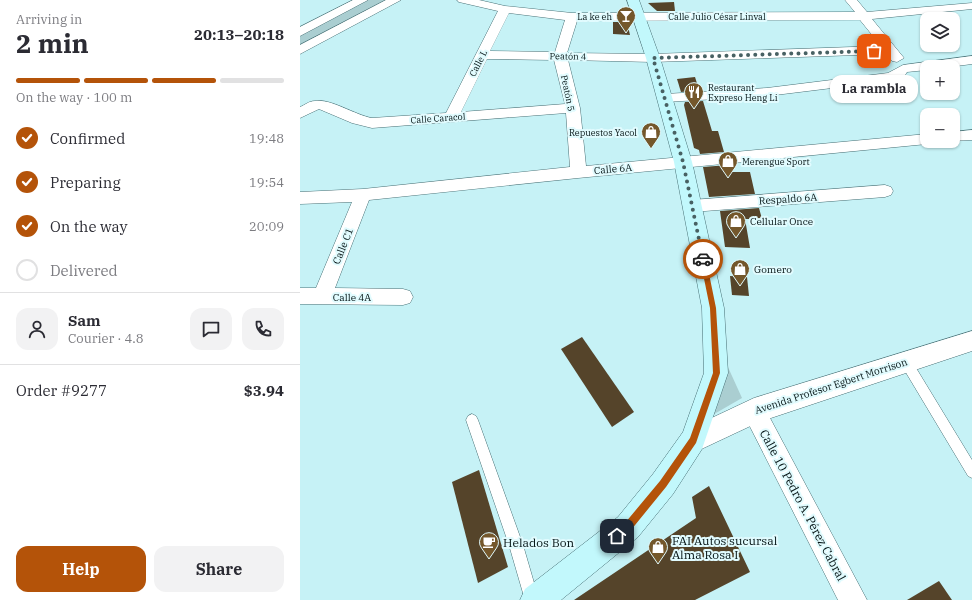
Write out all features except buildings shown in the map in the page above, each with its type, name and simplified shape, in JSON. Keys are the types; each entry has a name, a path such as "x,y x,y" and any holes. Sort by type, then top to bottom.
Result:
{"main road":[{"path":"536,600 628,526 663,484 693,440 716,373 713,308 683,162 653,58 635,8"}],"street":[{"path":"300,32 362,0"},
{"path":"300,50 395,0"},
{"name":"Calle Julio César Linval","path":"463,0 505,9 572,17 635,8 863,16 972,6"},
{"path":"851,0 898,60 903,69"},
{"name":"Calle L","path":"451,117 505,9"},
{"path":"560,56 572,17"},
{"name":"Peatón 4","path":"482,55 653,58 890,50"},
{"name":"Peatón 5","path":"560,56 573,108 578,172"},
{"path":"665,98 782,90 889,77 899,74 903,69 972,60"},
{"name":"Calle Caracol","path":"304,111 321,104 364,122 573,108"},
{"path":"960,136 972,135"},
{"name":"Calle 6A","path":"300,198 363,195 578,172 920,141"},
{"name":"Respaldo 6A","path":"692,206 885,191"},
{"name":"Calle C1","path":"322,296 363,195"},
{"name":"Calle 4A","path":"300,296 403,297"},
{"name":"Avenida Profesor Egbert Morrison","path":"693,440 754,410 972,342"},
{"name":"Calle 10 Pedro A. Pérez Cabral","path":"754,410 853,600"}],"lane":[{"path":"906,362 972,472"},
{"path":"472,420 516,545 532,600"}],"shaded area":[{"path":"368,0 388,0 300,46 300,35"},
{"path":"727,365 742,398 709,417"}],"way so far":[{"path":"703,259 683,162 653,58 874,51"}],"place":[{"name":"La ke eh","path":"626,33"},
{"name":"La rambla","path":"874,51"},
{"name":"Restaurant Expreso Heng Li","path":"694,109"},
{"name":"Repuestos Yacol","path":"651,149"},
{"name":"Merengue Sport","path":"728,178"},
{"name":"Cellular Once","path":"736,238"},
{"name":"Gomero","path":"740,286"},
{"name":"Helados Bon","path":"489,559"},
{"name":"FAI Autos sucursal Alma Rosa I","path":"658,564"}],"route":[{"path":"617,536 628,526 663,484 693,440 716,373 713,308 703,259"}]}
